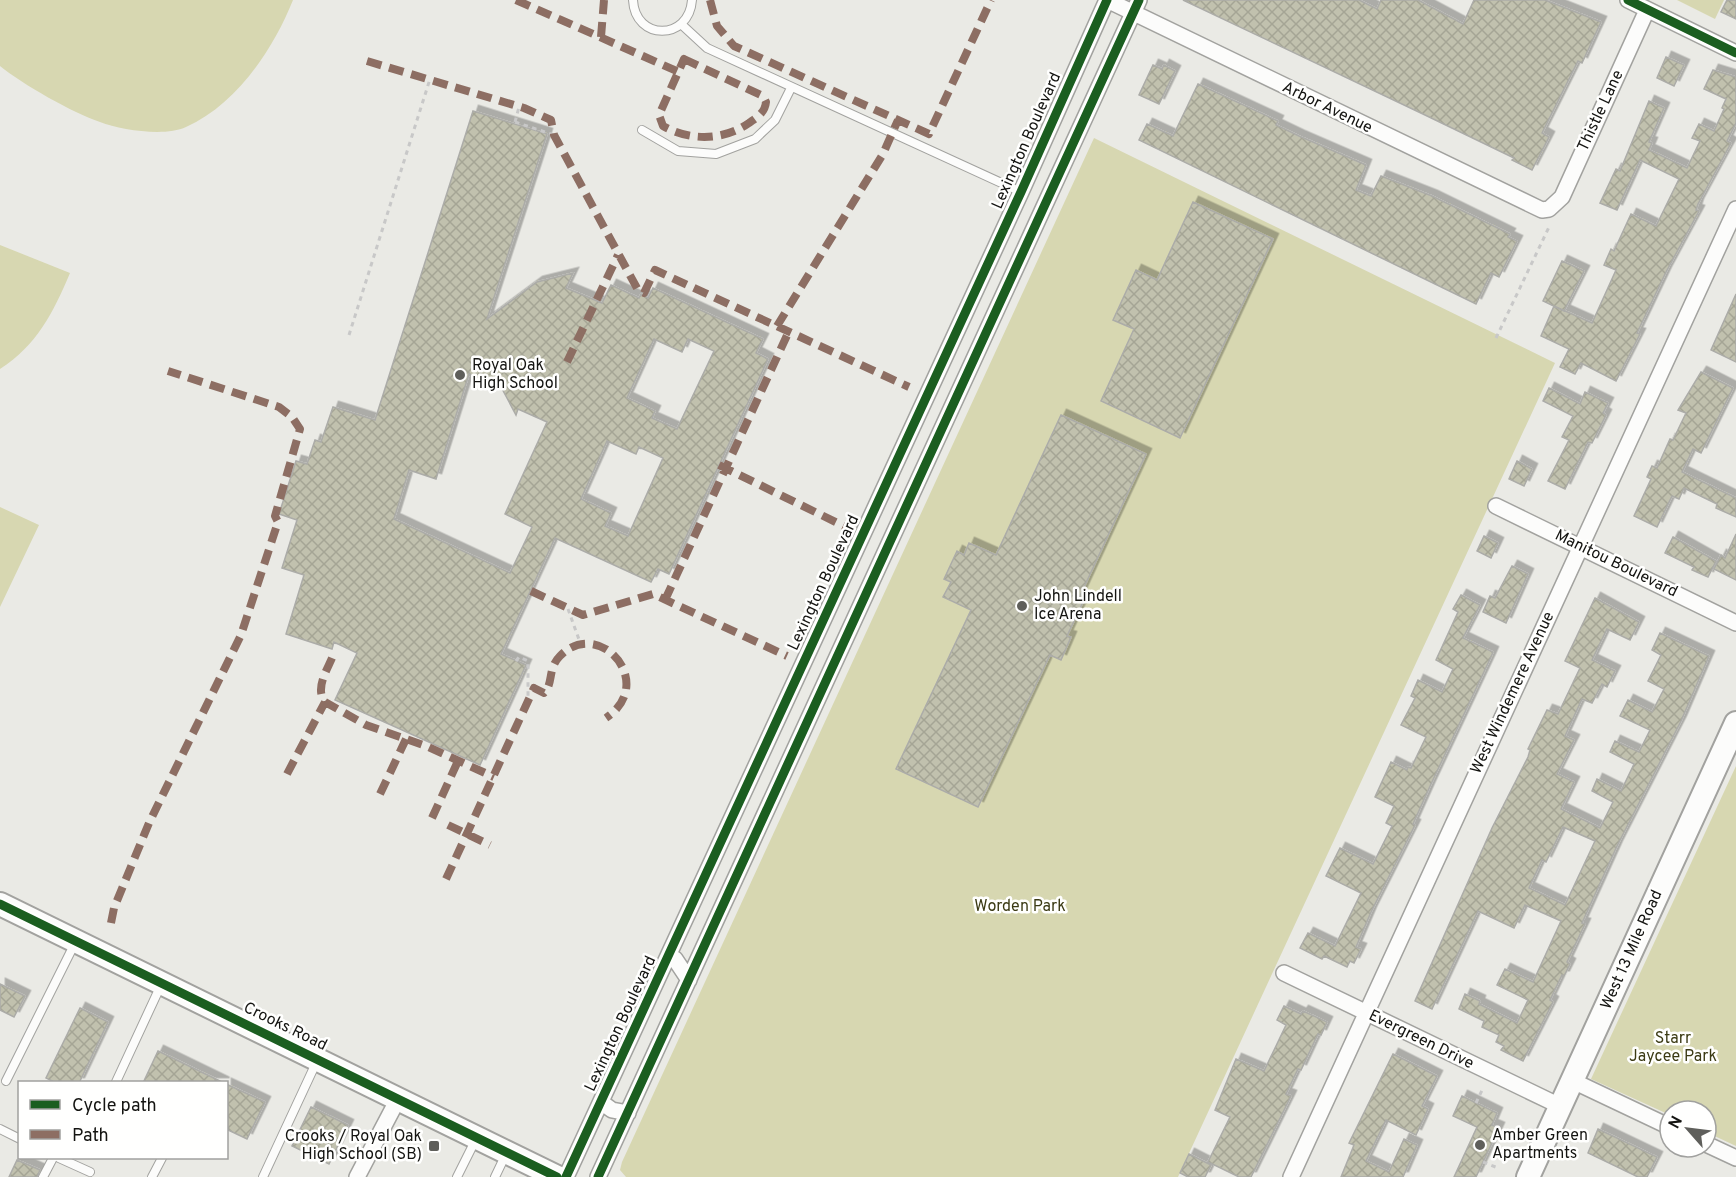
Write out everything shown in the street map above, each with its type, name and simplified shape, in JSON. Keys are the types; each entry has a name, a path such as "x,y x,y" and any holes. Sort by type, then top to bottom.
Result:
{"main road":[{"name":"West 13 Mile Road","path":"1528,1177 1736,723"},
{"name":"Crooks Road","path":"0,904 557,1177"}],"street":[{"name":"Arbor Avenue","path":"1107,0 1136,7 1534,208 1549,209"},
{"name":"Lexington Boulevard","path":"566,1177 958,330 1107,0"},
{"path":"1628,0 1736,53"},
{"path":"598,1177 1136,7"},
{"name":"Thistle Lane","path":"1549,209 1562,196 1647,10"},
{"name":"Lexington Boulevard","path":"1021,192 1046,204"},
{"name":"West Windemere Avenue","path":"1291,1177 1736,209"},
{"path":"958,330 983,341"},
{"path":"886,485 911,496"},
{"name":"Manitou Boulevard","path":"1496,506 1736,623"},
{"name":"Lexington Boulevard","path":"845,572 870,584"},
{"path":"737,807 761,819"},
{"name":"Lexington Boulevard","path":"669,956 675,959 689,980"},
{"name":"Evergreen Drive","path":"1284,973 1560,1106"},
{"path":"1573,1081 1658,1120"},
{"path":"357,1177 398,1098"},
{"name":"Lexington Boulevard","path":"601,1102 612,1110 627,1113"},
{"path":"1718,1150 1736,1158"}],"lane":[{"path":"633,0 637,18 653,30 673,29 681,24 688,17 692,0"},
{"path":"681,24 707,48 1021,192"},
{"path":"642,130 678,151 716,154 755,139 776,120 791,88"},
{"path":"6,1081 75,942"},
{"path":"117,1081 162,984"},
{"path":"263,1177 318,1059"},
{"path":"0,1130 18,1138"},
{"path":"457,1177 477,1137"},
{"path":"495,1177 507,1152"},
{"path":"43,1177 52,1159"},
{"path":"61,1159 90,1172"},
{"path":"152,1177 161,1159"}],"path":[{"path":"350,335 430,79"},
{"path":"519,107 515,122 554,135"},
{"path":"1496,338 1550,225"},
{"path":"568,609 581,645"},
{"path":"516,661 519,657 528,662 528,701"},
{"path":"1476,1103 1483,1088"},
{"path":"1484,1162 1498,1168"}],"green space":[{"path":"0,0 293,0 264,56 237,90 221,105 186,127 167,132 155,132 119,128 89,118 48,97 0,66"},
{"path":"1677,0 1724,0 1715,19"},
{"name":"Worden Park","path":"1094,138 1555,363 1178,1177 626,1177 620,1170 622,1162"},
{"path":"0,245 70,273 50,315 34,339 13,360 0,369"},
{"path":"0,507 39,525 0,607"},
{"name":"Starr Jaycee Park","path":"1736,766 1736,1146 1718,1138 1718,1099 1658,1099 1658,1110 1591,1079"}],"building":[{"path":"1183,0 1359,0 1377,9 1381,0 1418,0 1463,24 1474,0 1545,0 1601,22 1582,63 1578,61 1542,133 1549,137 1532,170 1512,160 1514,158"},
{"path":"1727,0 1736,0 1736,19 1721,12"},
{"path":"1666,57 1684,65 1674,86 1657,78"},
{"path":"1153,65 1162,69 1164,65 1175,71 1159,104 1139,95"},
{"path":"1713,70 1736,77 1736,123 1727,141 1731,143 1698,204 1696,210 1699,211 1666,272 1637,333 1640,334 1616,381 1581,363 1575,374 1560,367 1569,349 1541,336 1554,306 1592,323 1616,270 1604,265 1611,249 1614,251 1631,214 1656,226 1679,179 1640,160 1617,210 1600,203 1616,169 1620,171 1649,101 1664,108 1649,142 1652,143 1649,150 1687,168 1700,141 1692,138 1699,124 1714,131 1724,109 1722,108 1726,99 1704,89"},
{"path":"1198,84 1278,121 1276,125 1366,165 1356,190 1371,196 1381,176 1432,196 1510,234 1508,237 1517,241 1499,277 1491,273 1476,304 1139,140 1147,124 1173,136"},
{"name":"Royal Oak High School","path":"473,111 547,134 487,319 537,282 573,273 566,288 602,303 611,285 639,298 641,294 648,298 653,288 763,339 756,353 768,359 669,574 658,569 651,582 555,538 501,654 526,665 480,765 335,700 357,653 334,642 332,649 286,634 304,575 282,568 297,520 279,514 296,461 307,464 315,440 321,442 333,407 375,420","holes":["654,339 682,352 688,339 714,351 677,429 652,418 655,411 627,398","469,374 500,385 516,415 518,409 547,422 505,514 532,527 510,573 394,519 409,470 436,479","607,441 636,454 639,447 663,458 628,536 605,526 611,513 581,499"]},
{"path":"1193,202 1273,239 1180,438 1101,401 1134,329 1113,320 1136,270 1157,280"},
{"path":"1562,261 1584,271 1564,311 1543,301"},
{"path":"1736,294 1736,362 1711,350"},
{"path":"1701,372 1733,388 1701,453 1693,449 1682,472 1736,498 1736,517 1716,508 1717,504 1684,488 1679,499 1672,496 1657,527 1634,516 1651,479 1647,477 1652,466 1657,468 1670,439 1673,440 1686,413 1678,410"},
{"path":"1549,388 1580,404 1585,392 1608,403 1603,413 1606,415 1592,443 1588,442 1565,489 1548,481 1569,440 1562,437 1573,416 1543,401"},
{"name":"John Lindell Ice Arena","path":"1061,415 1146,454 1079,598 1084,600 1067,636 1071,637 1061,660 1050,655 978,807 896,769 971,610 943,597 951,582 944,579 957,551 964,555 969,543 996,555"},
{"path":"1517,461 1532,469 1524,486 1509,479"},
{"path":"1736,534 1736,580 1714,569 1721,555 1725,558"},
{"path":"1484,536 1498,543 1491,558 1477,551"},
{"path":"1673,537 1716,561 1708,577 1692,570 1694,567 1665,553"},
{"path":"1512,566 1528,574 1506,623 1483,612 1490,596 1495,598"},
{"path":"1461,595 1480,605 1463,638 1493,652 1431,784 1413,824 1415,825 1371,912 1356,947 1361,949 1354,963 1350,961 1347,967 1324,956 1322,959 1300,948 1308,933 1335,946 1361,893 1326,876 1340,848 1373,864 1392,826 1386,823 1394,806 1375,797 1391,762 1407,770 1408,767 1411,768 1426,737 1401,725 1415,698 1411,696 1418,680 1442,692 1453,669 1436,660 1458,612 1453,609"},
{"path":"1595,598 1639,622 1630,640 1607,629 1592,660 1615,671 1607,687 1602,684 1592,703 1582,699 1565,736 1574,740 1557,774 1574,782 1561,809 1600,828 1613,802 1592,791 1597,779 1621,791 1634,764 1610,752 1615,741 1639,752 1650,730 1620,716 1628,700 1652,712 1664,689 1648,681 1661,655 1652,650 1660,633 1709,656 1681,721 1617,846 1582,923 1585,924 1567,962 1570,964 1564,976 1562,975 1550,1000 1553,1002 1523,1061 1501,1050 1504,1046 1496,1042 1499,1035 1482,1027 1484,1021 1459,1009 1465,994 1480,1001 1479,1004 1517,1023 1528,1000 1497,985 1505,969 1533,982 1561,921 1525,905 1514,928 1478,911 1432,1009 1415,1001 1492,828 1528,757 1530,750 1528,749 1547,710 1558,714 1580,668 1565,661","holes":["1563,827 1595,841 1565,905 1529,888 1542,860 1546,862"]},
{"path":"0,984 25,996 14,1017 0,1010"},
{"path":"1284,1006 1301,1014 1303,1011 1327,1022 1321,1035 1318,1034 1301,1070 1298,1069 1286,1094 1291,1096 1251,1177 1239,1177 1208,1162 1230,1117 1215,1110 1236,1059 1264,1071 1286,1025 1277,1020"},
{"path":"80,1008 108,1022 80,1081 52,1081 46,1078"},
{"path":"158,1051 220,1081 144,1081"},
{"path":"1393,1054 1437,1076 1422,1106 1428,1109 1416,1135 1386,1120 1366,1161 1389,1172 1404,1139 1417,1145 1403,1177 1341,1177 1354,1145 1349,1143"},
{"path":"228,1085 265,1102 247,1139 228,1130"},
{"name":"Amber Green Apartments","path":"1462,1096 1497,1113 1492,1125 1499,1128 1476,1177 1454,1177 1477,1127 1453,1116"},
{"path":"311,1107 348,1125 329,1164 292,1146"},
{"path":"1598,1129 1657,1157 1647,1177 1638,1177 1588,1153"},
{"path":"1189,1154 1211,1165 1205,1177 1188,1177 1180,1173"},
{"path":"17,1160 40,1170 37,1177 9,1177"}],"marked path":[{"path":"516,0 679,72"},
{"path":"601,37 604,0"},
{"path":"710,0 717,26 734,46 929,134 991,0"},
{"path":"684,59 763,96 766,102 762,112 739,129 717,136 684,134 663,126 659,115 684,59"},
{"path":"367,61 524,108 551,120 554,135 638,290 644,293 655,270 909,387"},
{"path":"777,326 883,154 898,120"},
{"path":"567,362 618,255"},
{"path":"665,600 789,331"},
{"path":"111,923 114,908 149,823 241,635 278,522 275,516 300,429 292,417 279,407 168,371"},
{"path":"719,465 854,531"},
{"path":"531,591 583,615 653,594 787,656"},
{"path":"446,879 534,688 544,693 549,685 556,661 575,646 591,644 605,649 617,659 625,672 626,688 621,704 606,718"},
{"path":"332,658 321,686 325,702 366,725 426,746 494,777"},
{"path":"287,774 325,702"},
{"path":"380,794 406,739"},
{"path":"432,818 458,761"},
{"path":"448,825 490,845"}],"cycle path":[{"path":"566,1177 1021,192 1107,0"},
{"path":"598,1177 1139,0"},
{"path":"1628,0 1736,53"},
{"path":"0,904 557,1177"}],"place":[{"name":"Royal Oak High School","path":"460,375"},
{"name":"John Lindell Ice Arena","path":"1022,606"},
{"name":"Amber Green Apartments","path":"1480,1145"},
{"name":"Crooks / Royal Oak High School (SB)","path":"434,1146"}]}
